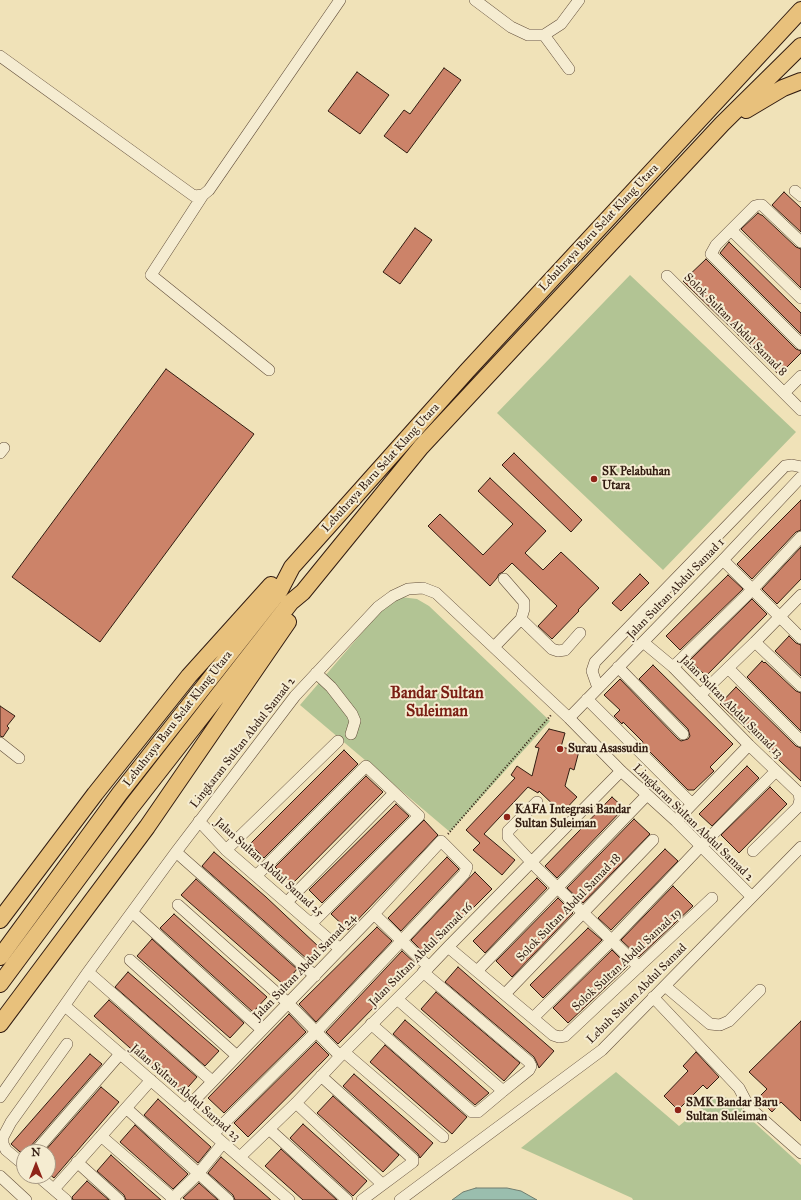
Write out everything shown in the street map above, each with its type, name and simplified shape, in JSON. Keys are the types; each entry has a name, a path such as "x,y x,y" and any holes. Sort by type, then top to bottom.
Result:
{"highway":[{"name":"Lebuhraya Baru Selat Klang Utara","path":"0,957 120,793 280,590 292,567 473,365 801,10"},
{"name":"Lebuhraya Baru Selat Klang Utara","path":"0,984 132,806 291,602 303,592 421,447 722,124 801,46"},
{"path":"722,124 783,88 801,82"},
{"path":"0,920 95,794 189,676 272,584 292,567"},
{"path":"0,1024 147,827 298,608 303,592"}],"street":[{"path":"0,56 194,196 203,194 209,190 340,0"},
{"path":"475,0 511,27 528,35 544,34 561,24 579,0"},
{"path":"544,34 569,69"},
{"path":"203,194 151,275 269,370"},
{"path":"801,242 762,205 759,204 755,206 732,232 716,245 711,254 801,344"},
{"path":"732,232 801,298"},
{"name":"Solok Sultan Abdul Samad 8","path":"667,276 801,410"},
{"path":"784,393 801,376"},
{"path":"598,688 592,671 595,662 785,466 792,465 801,467"},
{"name":"Jalan Sultan Abdul Samad 1","path":"569,718 799,482"},
{"path":"673,667 752,590 801,537"},
{"path":"722,560 801,638"},
{"path":"494,647 521,619 524,609 524,602 504,579"},
{"name":"Lingkaran Sultan Abdul Samad 2","path":"0,1097 88,972 199,821 294,696 378,607 393,596 408,589 423,588 436,593 569,718 621,771 676,821 752,896"},
{"path":"700,696 801,595"},
{"path":"521,619 552,648 558,651 565,650 580,633"},
{"name":"Jalan Sultan Abdul Samad 13","path":"642,642 673,667 700,696 799,793 800,800 798,807 753,852"},
{"path":"755,642 801,686"},
{"path":"618,667 683,734"},
{"path":"728,668 801,741"},
{"path":"316,673 331,688 352,714 355,721 351,734"},
{"path":"587,699 692,804"},
{"path":"226,850 338,741"},
{"path":"0,744 19,758"},
{"path":"676,821 749,745"},
{"path":"256,876 366,766 419,816 311,924"},
{"name":"Jalan Sultan Abdul Samad 16","path":"240,1157 296,1102 621,771"},
{"path":"448,946 533,1018 612,940 701,846 776,771"},
{"path":"287,902 394,793"},
{"path":"477,971 647,795"},
{"path":"537,802 508,831 508,837 531,862 639,967"},
{"name":"Jalan Sultan Abdul Samad 25","path":"199,821 226,850 340,949"},
{"name":"Solok Sultan Abdul Samad 18","path":"505,994 652,840"},
{"path":"213,1134 316,1032 464,874 467,867 442,841"},
{"name":"Jalan Sultan Abdul Samad 24","path":"185,1110 315,976 442,841"},
{"name":"Lebuh Sultan Abdul Samad","path":"400,1200 602,1050 801,847"},
{"path":"176,852 315,976"},
{"name":"Solok Sultan Abdul Samad 19","path":"533,1018 553,1035 559,1037 565,1036 712,898"},
{"path":"178,905 288,1004 316,1032 443,1137"},
{"path":"132,912 262,1030"},
{"path":"371,1024 472,1112 478,1112 529,1070 529,1062 426,970 402,941 374,914"},
{"path":"130,960 237,1056"},
{"path":"88,972 212,1081"},
{"path":"665,986 710,1024 720,1026 729,1021 760,990"},
{"path":"653,998 739,1088 750,1107 801,1153"},
{"path":"397,999 503,1091"},
{"name":"Jalan Sultan Abdul Samad 23","path":"65,1006 289,1200"},
{"path":"16,1158 6,1150 3,1137 10,1122 67,1044"},
{"path":"42,1144 120,1054"},
{"path":"321,1076 413,1159 412,1162 362,1200"},
{"path":"54,1189 151,1080"},
{"path":"296,1102 382,1184"},
{"path":"126,1108 228,1200"},
{"path":"269,1129 347,1200"},
{"path":"101,1136 173,1199 198,1174 223,1143"},
{"path":"77,1162 118,1200"},
{"path":"0,1178 26,1200"},
{"path":"48,1184 66,1200"}],"path":[{"path":"442,841 557,708"}],"green space":[{"path":"630,275 796,432 663,570 497,413"},
{"path":"401,597 417,599 429,606 550,721 450,832 300,705 385,606"},
{"path":"616,1072 679,1126 717,1095 738,1101 745,1114 801,1165 801,1200 633,1200 632,1198 521,1148"}],"shaded area":[{"path":"476,1188 507,1188 521,1191 537,1200 452,1200 463,1192"}],"building":[{"path":"444,68 461,80 407,153 384,136 404,110 410,114"},
{"path":"357,72 389,95 360,134 328,111"},
{"path":"784,192 801,208 801,232 772,205"},
{"path":"758,213 796,247 801,249 801,288 741,229"},
{"path":"415,228 432,240 400,284 383,272"},
{"path":"729,242 801,313 801,334 720,253"},
{"path":"706,259 796,349 801,351 801,353 779,375 683,281"},
{"path":"166,369 254,434 100,642 12,577"},
{"path":"514,453 582,520 571,532 502,465"},
{"path":"490,478 546,531 525,553 543,570 561,552 599,588 552,639 538,626 557,606 512,563 499,574 490,586 428,526 440,514 483,555 513,524 478,491"},
{"path":"801,500 801,530 796,532 752,579 737,564"},
{"path":"801,547 801,579 777,604 762,589"},
{"path":"640,574 649,583 621,611 612,603"},
{"path":"728,575 743,589 680,650 666,636"},
{"path":"752,599 767,614 706,676 690,660"},
{"path":"789,636 796,643 801,645 801,676 775,651"},
{"path":"762,661 764,663 765,662 796,691 801,693 801,731 747,677"},
{"path":"653,665 733,744 710,767 714,771 694,790 688,790 642,744 643,742 623,722 622,724 614,716 620,710 604,695 620,679 678,739 681,741 688,739 690,736 688,729 639,679"},
{"path":"736,687 796,746 801,748 801,781 720,704"},
{"path":"0,706 15,716 7,726 9,728 3,737 0,736"},
{"path":"549,729 565,733 561,747 579,751 574,770 570,768 565,786 577,797 562,813 539,791 538,793 528,787 484,834 515,860 502,875 473,850 480,843 466,830 515,778 511,775 517,766 532,776 539,748 535,747"},
{"path":"344,750 358,764 264,858 250,844"},
{"path":"747,766 759,778 712,826 699,814"},
{"path":"366,776 383,792 292,884 275,867"},
{"path":"770,787 787,804 739,853 721,835"},
{"path":"612,797 624,808 557,878 545,866"},
{"path":"396,804 409,816 322,903 309,890"},
{"path":"634,819 650,834 583,903 567,888"},
{"path":"424,820 438,835 348,930 331,914"},
{"path":"665,849 678,861 611,930 598,918"},
{"path":"214,852 266,897 319,947 307,959 202,866"},
{"path":"447,857 459,869 401,931 388,918"},
{"path":"475,872 492,889 426,955 411,940"},
{"path":"537,878 547,888 485,953 473,941"},
{"path":"196,879 297,969 284,985 181,895"},
{"path":"673,886 693,906 639,957 621,940"},
{"path":"558,898 573,913 512,977 496,961"},
{"path":"174,914 267,997 253,1012 160,928"},
{"path":"377,927 392,941 316,1022 299,1004"},
{"path":"588,928 602,940 543,998 530,985"},
{"path":"152,939 244,1023 230,1038 137,956"},
{"path":"612,950 628,966 568,1023 553,1008"},
{"path":"402,951 416,964 338,1044 326,1032"},
{"path":"458,967 554,1051 539,1068 534,1057 445,982"},
{"path":"128,972 219,1051 205,1066 115,987"},
{"path":"436,992 520,1063 504,1081 421,1009"},
{"path":"109,1000 197,1077 182,1094 94,1016"},
{"path":"289,1014 306,1032 224,1113 208,1098"},
{"path":"405,1020 489,1093 475,1105 393,1034"},
{"path":"801,1021 801,1121 781,1102 772,1112 758,1098 767,1089 749,1072"},
{"path":"316,1042 329,1055 248,1137 234,1123"},
{"path":"385,1045 467,1117 452,1134 370,1062"},
{"path":"696,1052 719,1077 707,1089 703,1085 678,1110 664,1096 688,1071 683,1066"},
{"path":"90,1054 102,1064 33,1144 16,1144 16,1148 11,1144"},
{"path":"354,1074 433,1143 420,1158 418,1154 343,1086"},
{"path":"101,1087 119,1102 56,1176 56,1144 51,1144"},
{"path":"333,1096 399,1155 383,1172 317,1113"},
{"path":"158,1099 211,1147 198,1163 144,1115"},
{"path":"303,1124 367,1181 353,1196 290,1138"},
{"path":"135,1125 188,1174 173,1189 120,1142"},
{"path":"281,1149 337,1200 303,1200 265,1166"},
{"path":"111,1155 161,1200 126,1200 124,1195 97,1171"},
{"path":"221,1157 271,1200 235,1200 233,1195 208,1173"},
{"path":"87,1181 109,1200 73,1200 72,1197"},
{"path":"199,1183 218,1200 186,1200 183,1198"}],"place":[{"name":"SK Pelabuhan Utara","path":"594,479"},
{"name":"Surau Asassudin","path":"560,749"},
{"name":"KAFA Integrasi Bandar Sultan Suleiman","path":"507,817"},
{"name":"SMK Bandar Baru Sultan Suleiman","path":"678,1110"}],"district":[{"name":"Bandar Sultan Suleiman","path":"437,703"}]}
